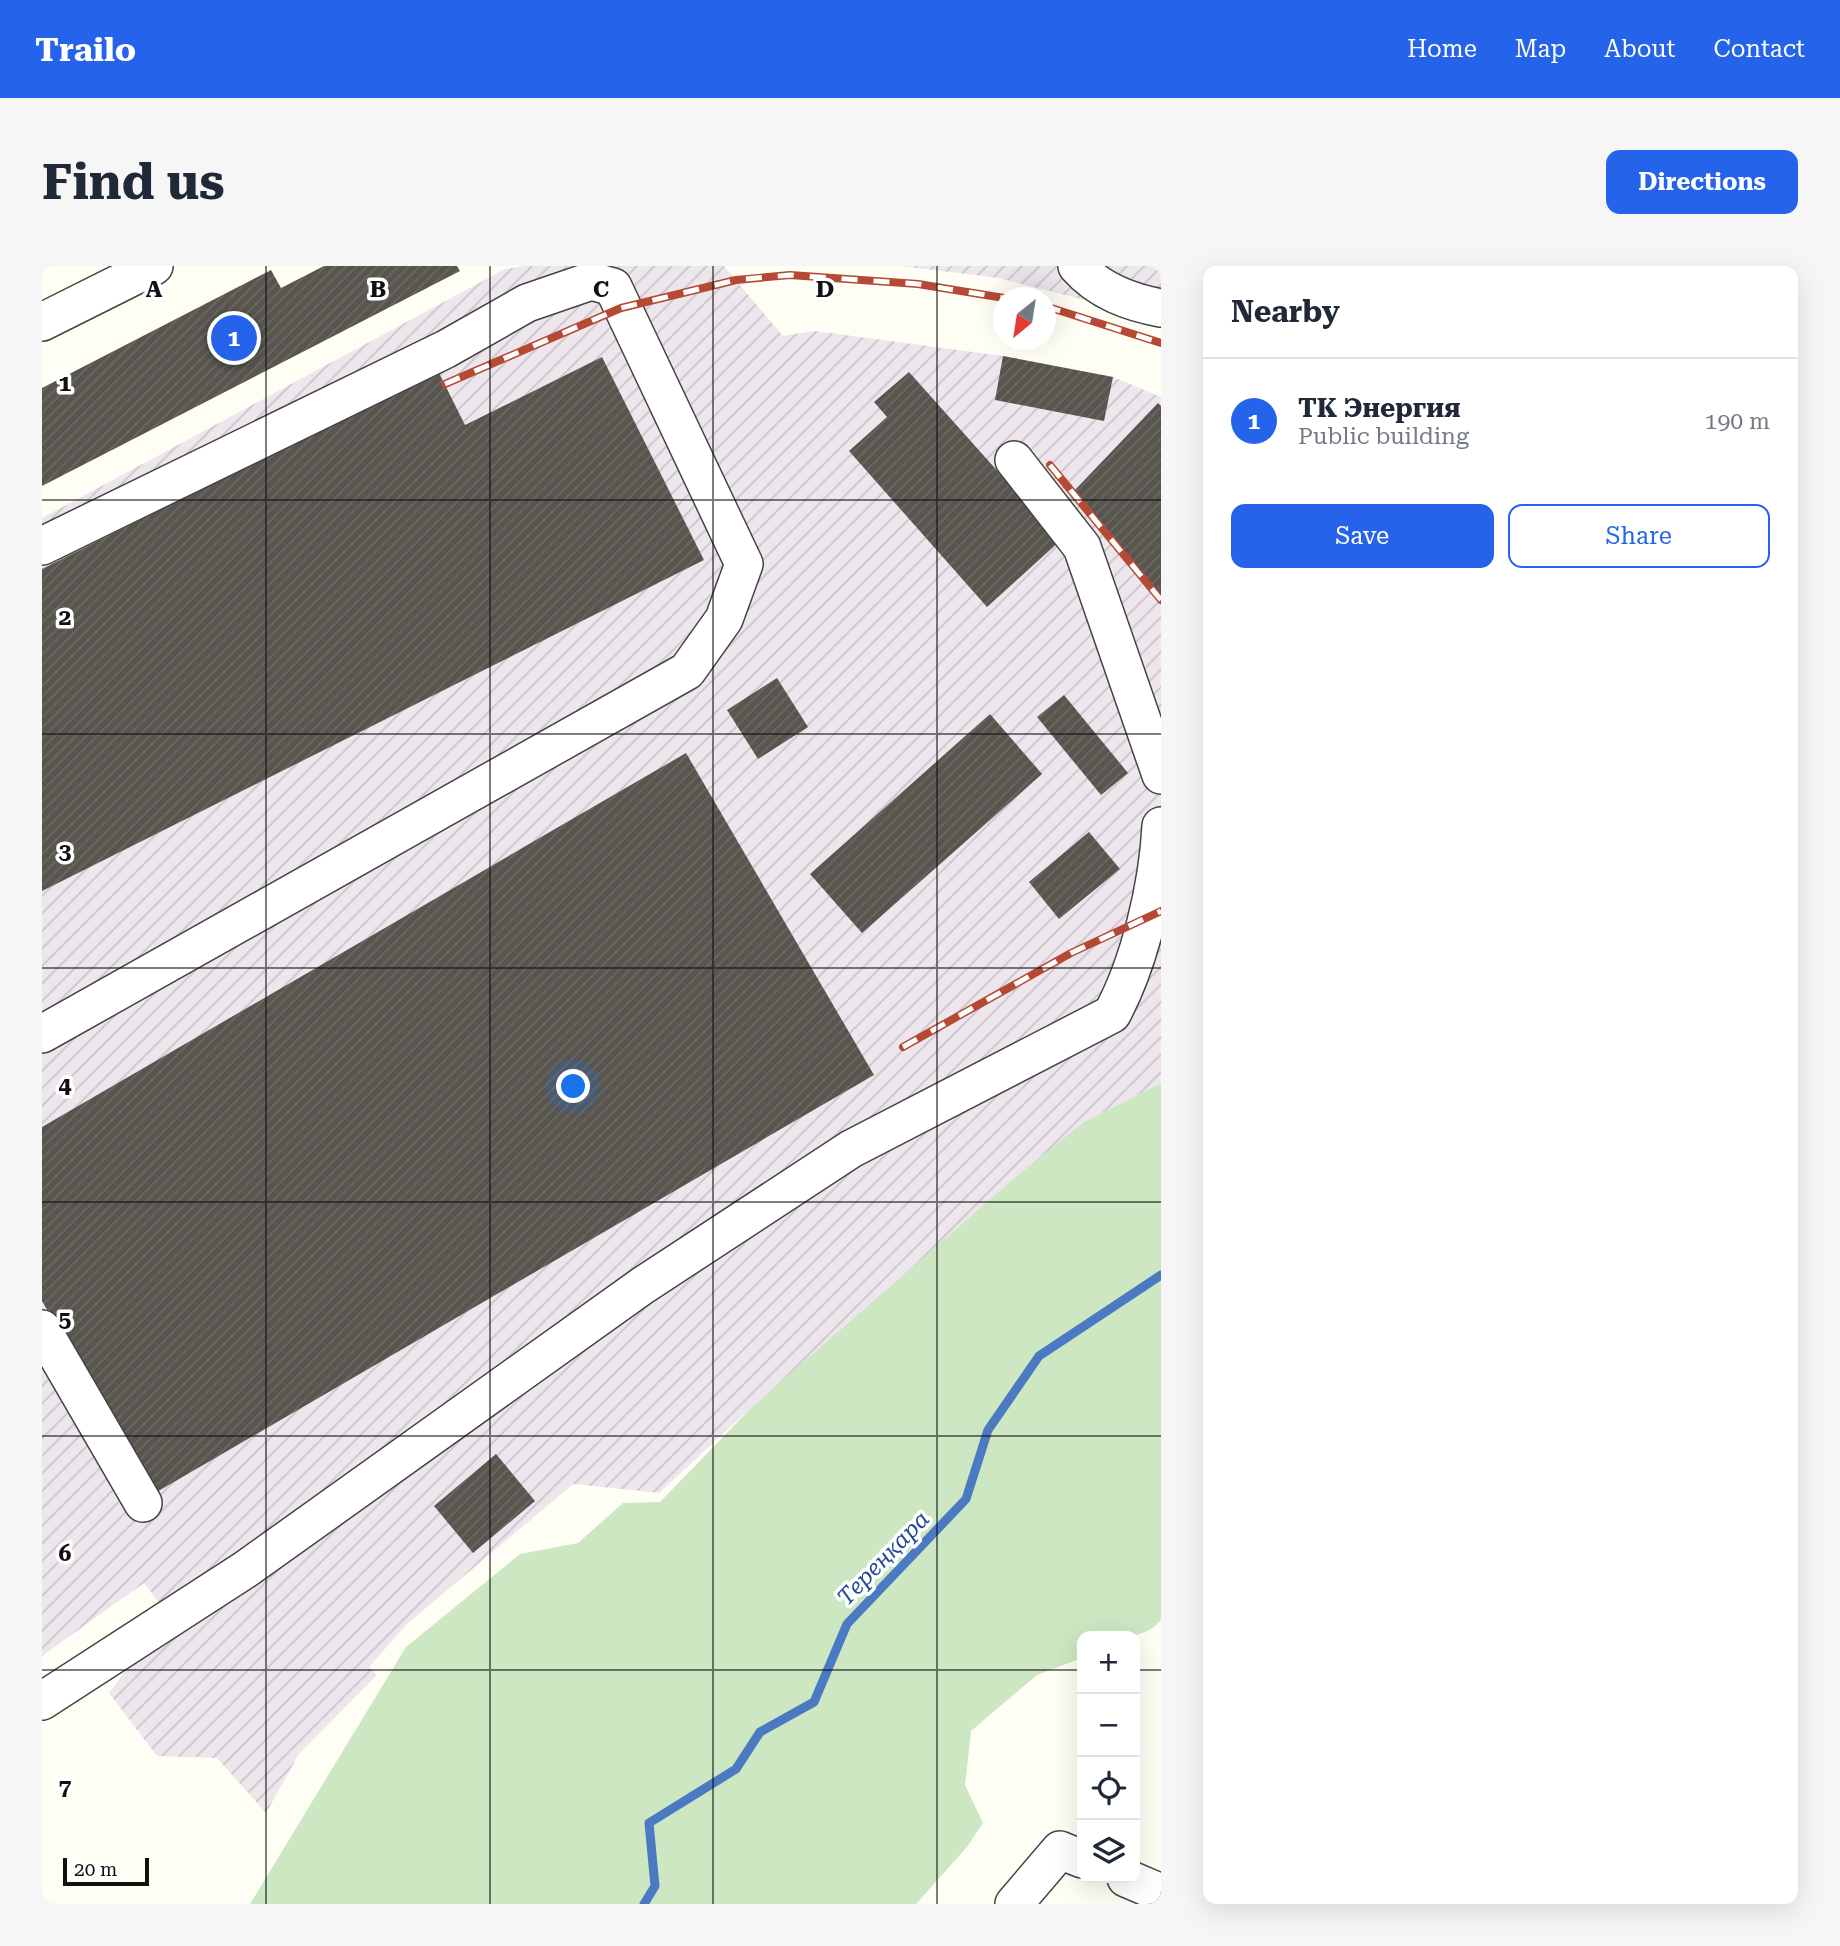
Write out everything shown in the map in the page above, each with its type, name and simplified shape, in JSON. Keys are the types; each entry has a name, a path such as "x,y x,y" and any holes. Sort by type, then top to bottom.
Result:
{"lane":[{"path":"42,322 154,266"},
{"path":"1077,266 1108,292 1161,308"},
{"path":"42,546 446,349 527,303 591,281 613,287 744,564 724,619 687,671 42,1034"},
{"path":"1014,460 1082,547 1161,775"},
{"path":"42,1701 163,1626 642,1286 851,1149 1112,1014 1128,984 1142,930 1161,826"},
{"path":"42,1329 143,1503"},
{"path":"1014,1904 1059,1850 1077,1857"},
{"path":"1138,1883 1161,1893"}],"shaded area":[{"path":"525,266 724,266 783,336 815,331 1003,356 1113,377 1161,397 1161,1083 1084,1122 753,1406 659,1493 573,1484 407,1624 369,1667 377,1675 299,1754 266,1813 217,1758 157,1756 109,1693 168,1614 144,1583 42,1656 42,518 505,269"},
{"path":"902,266 1161,266 1161,329 1093,302 1056,293 1056,287 1034,287 998,278"}],"green space":[{"path":"1161,1083 1161,1620 1140,1633 1140,1631 1077,1631 1077,1660 1037,1675 971,1731 965,1785 983,1823 967,1847 916,1904 250,1904 406,1647 520,1554 578,1543 623,1503 660,1502 753,1406 1017,1176 1084,1122"}],"building":[{"path":"324,266 457,266 460,271 42,486 42,388 271,270 281,288"},
{"path":"1003,356 1113,377 1104,421 995,400"},
{"path":"602,357 704,560 42,891 42,569 438,371 465,425"},
{"path":"909,372 1060,541 987,607 849,451 887,417 874,402"},
{"path":"1158,403 1161,406 1161,596 1074,491"},
{"path":"777,678 808,727 758,759 727,710"},
{"path":"1064,695 1128,773 1101,795 1037,717"},
{"path":"990,714 1042,774 862,933 810,874"},
{"path":"686,753 874,1075 155,1493 42,1301 42,1127"},
{"path":"1089,832 1120,869 1059,919 1029,882"},
{"path":"496,1454 535,1501 473,1553 434,1506"}],"waterway":[{"name":"Тереңқара","path":"644,1904 655,1886 649,1823 736,1769 760,1732 814,1702 847,1624 966,1499 988,1430 1039,1356 1161,1275"}],"railway":[{"path":"445,384 621,308 736,280 790,275 918,284 993,296"},
{"path":"1056,310 1161,343"},
{"path":"1050,465 1161,600"},
{"path":"903,1047 1071,953 1161,911"}],"place":[{"name":"ТК Энергия","path":"234,338"}]}
